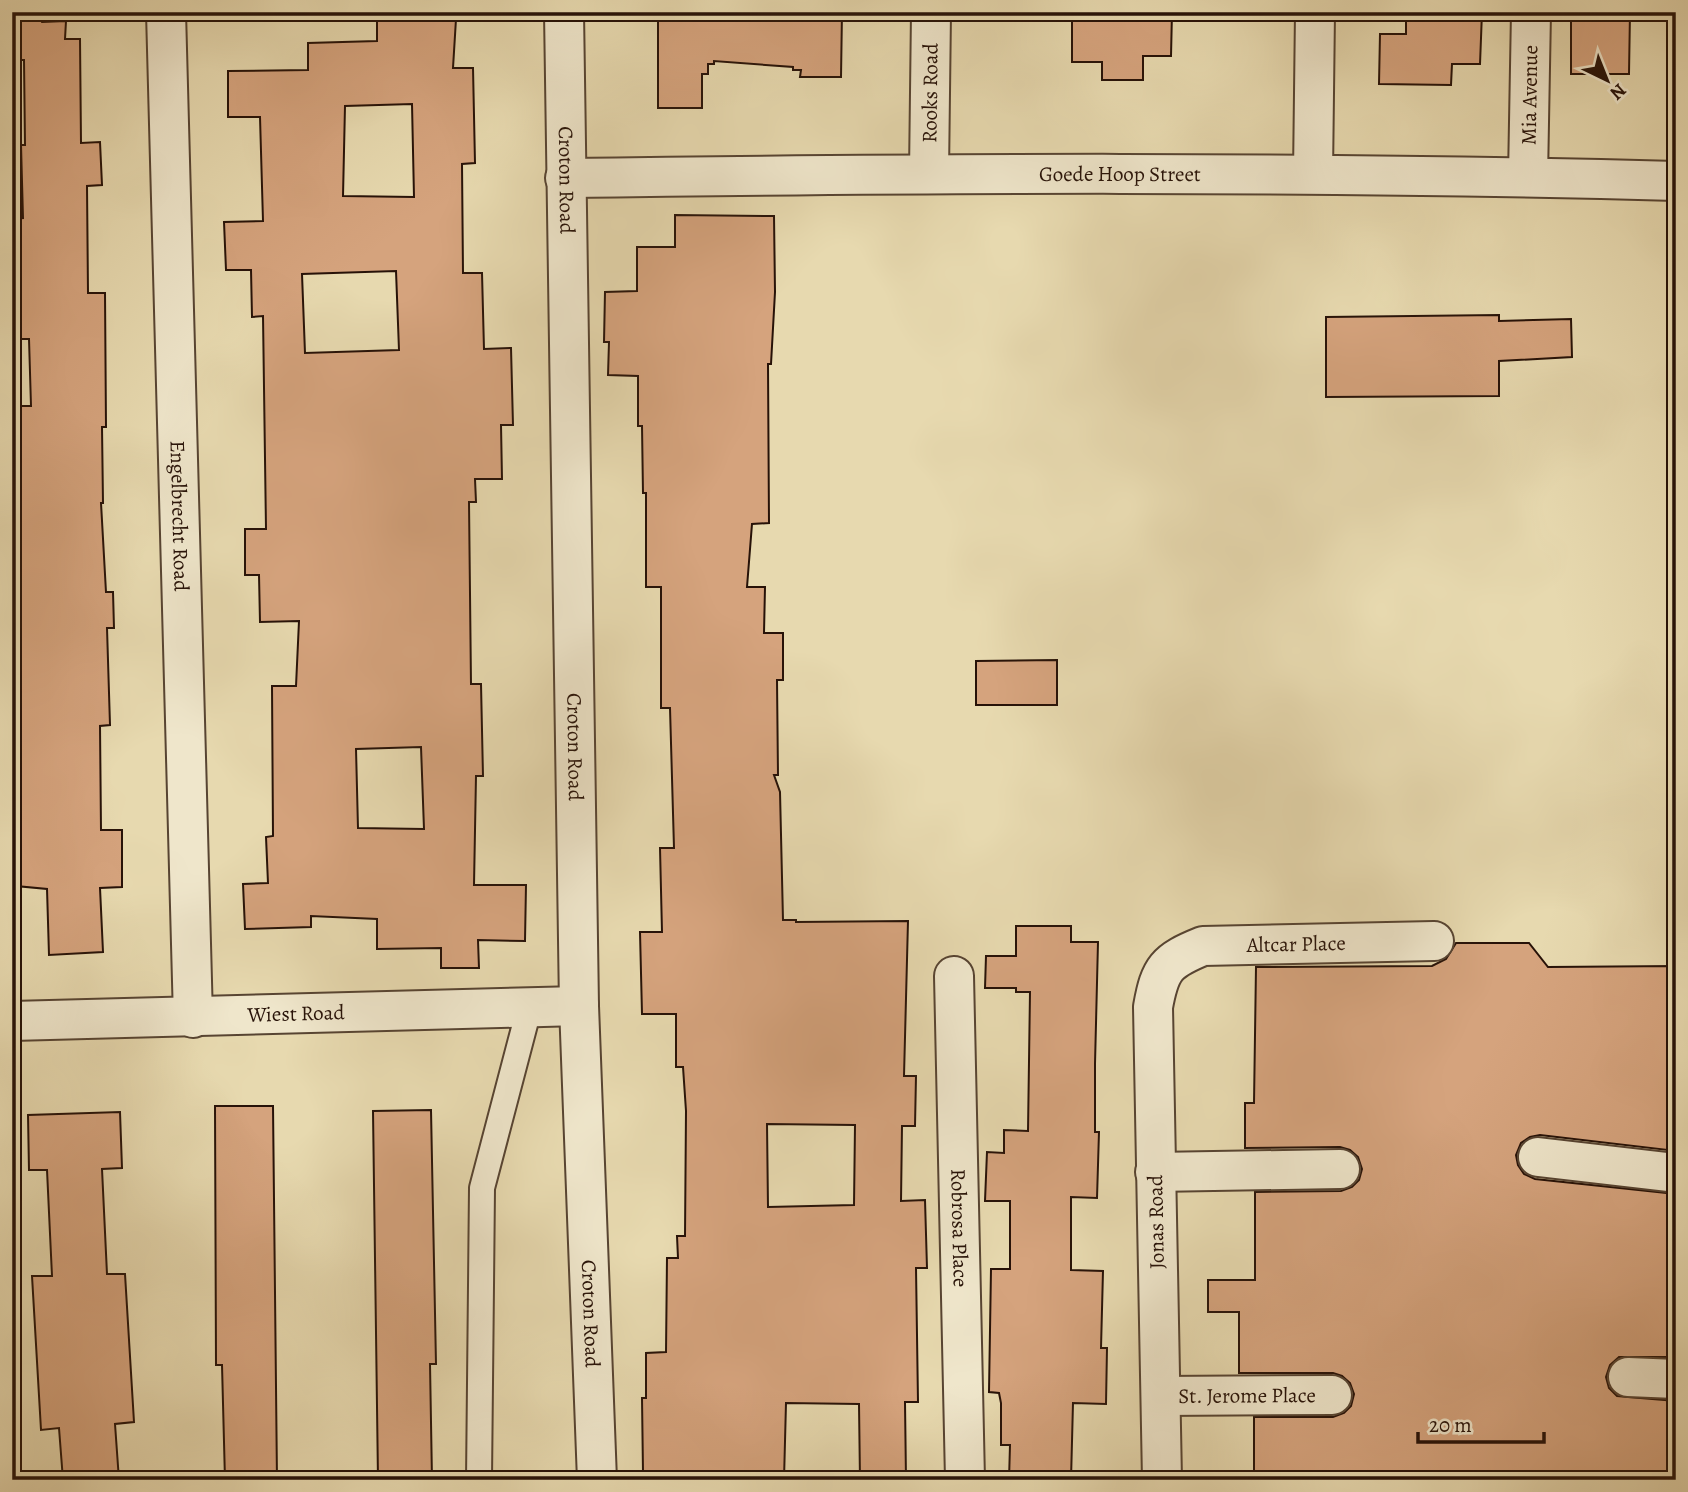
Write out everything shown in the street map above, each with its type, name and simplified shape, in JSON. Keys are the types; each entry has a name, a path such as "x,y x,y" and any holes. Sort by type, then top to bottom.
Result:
{"street":[{"name":"Engelbrecht Road","path":"166,12 194,1018"},
{"name":"Croton Road","path":"564,12 579,1006 597,1480"},
{"name":"Rooks Road","path":"929,173 931,12"},
{"path":"1313,174 1315,12"},
{"name":"Mia Avenue","path":"1528,177 1531,12"},
{"name":"Goede Hoop Street","path":"565,178 929,173 1313,174 1676,181"},
{"name":"Altcar Place","path":"1164,967 1180,955 1203,946 1434,941"},
{"name":"Jonas Road","path":"1162,1480 1153,1007 1157,981 1164,967"},
{"name":"Robrosa Place","path":"954,976 964,1480"},
{"name":"Wiest Road","path":"12,1021 579,1006"},
{"path":"1538,1157 1676,1173"},
{"path":"1155,1172 1340,1169"},
{"path":"1628,1377 1676,1380"},
{"name":"St. Jerome Place","path":"1161,1396 1332,1395"}],"lane":[{"path":"479,1480 482,1188 529,1009"}],"building":[{"path":"12,12 36,12 42,22 66,21 65,39 80,39 81,143 100,142 102,185 87,186 88,293 105,293 106,427 102,427 101,503 106,592 113,592 114,628 107,628 110,725 100,726 101,830 122,830 122,887 100,888 103,952 49,955 47,889 16,886 12,406 31,406 29,339 12,339 12,219 23,218 21,145 25,145 24,60 12,60"},
{"path":"377,12 420,12 420,18 456,19 453,68 473,68 475,163 462,164 463,273 482,273 484,349 511,348 513,425 501,425 502,479 475,479 476,502 469,502 471,684 481,684 483,776 476,776 474,885 526,885 525,941 478,940 479,968 441,968 441,948 377,949 377,919 311,916 311,927 245,929 243,884 268,883 266,837 273,836 272,686 296,686 299,621 260,622 259,575 245,575 245,529 266,529 263,316 252,317 251,270 226,270 224,222 263,221 260,117 228,117 228,71 308,70 308,43 377,41","holes":["412,104 414,197 343,196 345,106","396,271 399,350 305,353 302,274","421,747 424,829 358,828 356,749"]},
{"path":"658,12 842,12 841,77 800,77 801,70 793,70 793,67 714,61 714,64 708,64 708,74 702,74 702,108 658,108"},
{"path":"1072,12 1172,12 1171,56 1143,56 1143,80 1102,80 1102,62 1072,62"},
{"path":"1406,12 1482,12 1480,64 1452,64 1451,85 1379,84 1380,34 1406,34"},
{"path":"1571,12 1630,12 1629,74 1571,74"},
{"path":"675,215 774,216 775,292 771,364 768,364 769,523 752,524 747,587 765,587 764,633 783,633 783,680 777,680 778,775 774,775 780,792 783,920 908,921 904,1076 916,1076 915,1126 902,1126 901,1201 925,1200 927,1268 916,1268 918,1402 905,1402 906,1480 860,1480 859,1404 786,1403 784,1480 685,1480 685,1473 643,1472 642,1398 646,1398 646,1353 666,1352 667,1258 678,1258 677,1236 685,1236 686,1111 683,1067 676,1067 676,1014 642,1014 640,932 662,932 660,848 674,848 670,708 661,708 661,587 646,587 646,493 643,493 642,426 638,426 638,376 608,375 609,342 604,342 605,292 637,291 637,247 675,247","holes":["767,1124 855,1125 854,1205 768,1207"]},
{"path":"1499,315 1499,321 1571,319 1572,357 1499,361 1499,396 1326,397 1326,317"},
{"path":"1057,660 1057,705 976,705 976,661"},
{"path":"1016,926 1071,926 1071,942 1098,942 1095,1064 1095,1132 1099,1132 1097,1198 1071,1197 1071,1270 1103,1271 1101,1348 1107,1348 1106,1404 1073,1403 1071,1480 1009,1480 1010,1445 1001,1445 999,1393 989,1392 991,1269 1010,1269 1010,1201 985,1201 987,1152 1004,1153 1004,1130 1028,1131 1030,992 1016,992 1016,988 985,988 986,956 1016,956"},
{"path":"1456,943 1529,943 1548,967 1676,966 1676,1151 1540,1135 1521,1143 1516,1155 1524,1174 1535,1179 1676,1194 1676,1357 1619,1357 1610,1365 1606,1377 1609,1388 1617,1396 1676,1401 1676,1480 1254,1480 1254,1417 1333,1417 1344,1413 1351,1406 1354,1394 1350,1383 1333,1373 1239,1373 1239,1312 1208,1312 1208,1280 1255,1280 1255,1192 1341,1191 1352,1187 1359,1180 1362,1169 1358,1157 1350,1150 1340,1147 1245,1148 1245,1103 1254,1103 1256,967 1432,966 1446,959"},
{"path":"215,1106 273,1106 277,1480 225,1480 222,1365 216,1365"},
{"path":"431,1110 436,1364 430,1364 432,1480 378,1480 373,1111"},
{"path":"120,1112 122,1168 102,1169 107,1274 125,1274 134,1422 115,1424 119,1480 63,1480 59,1428 41,1430 32,1276 52,1276 47,1170 29,1170 28,1115"}]}
